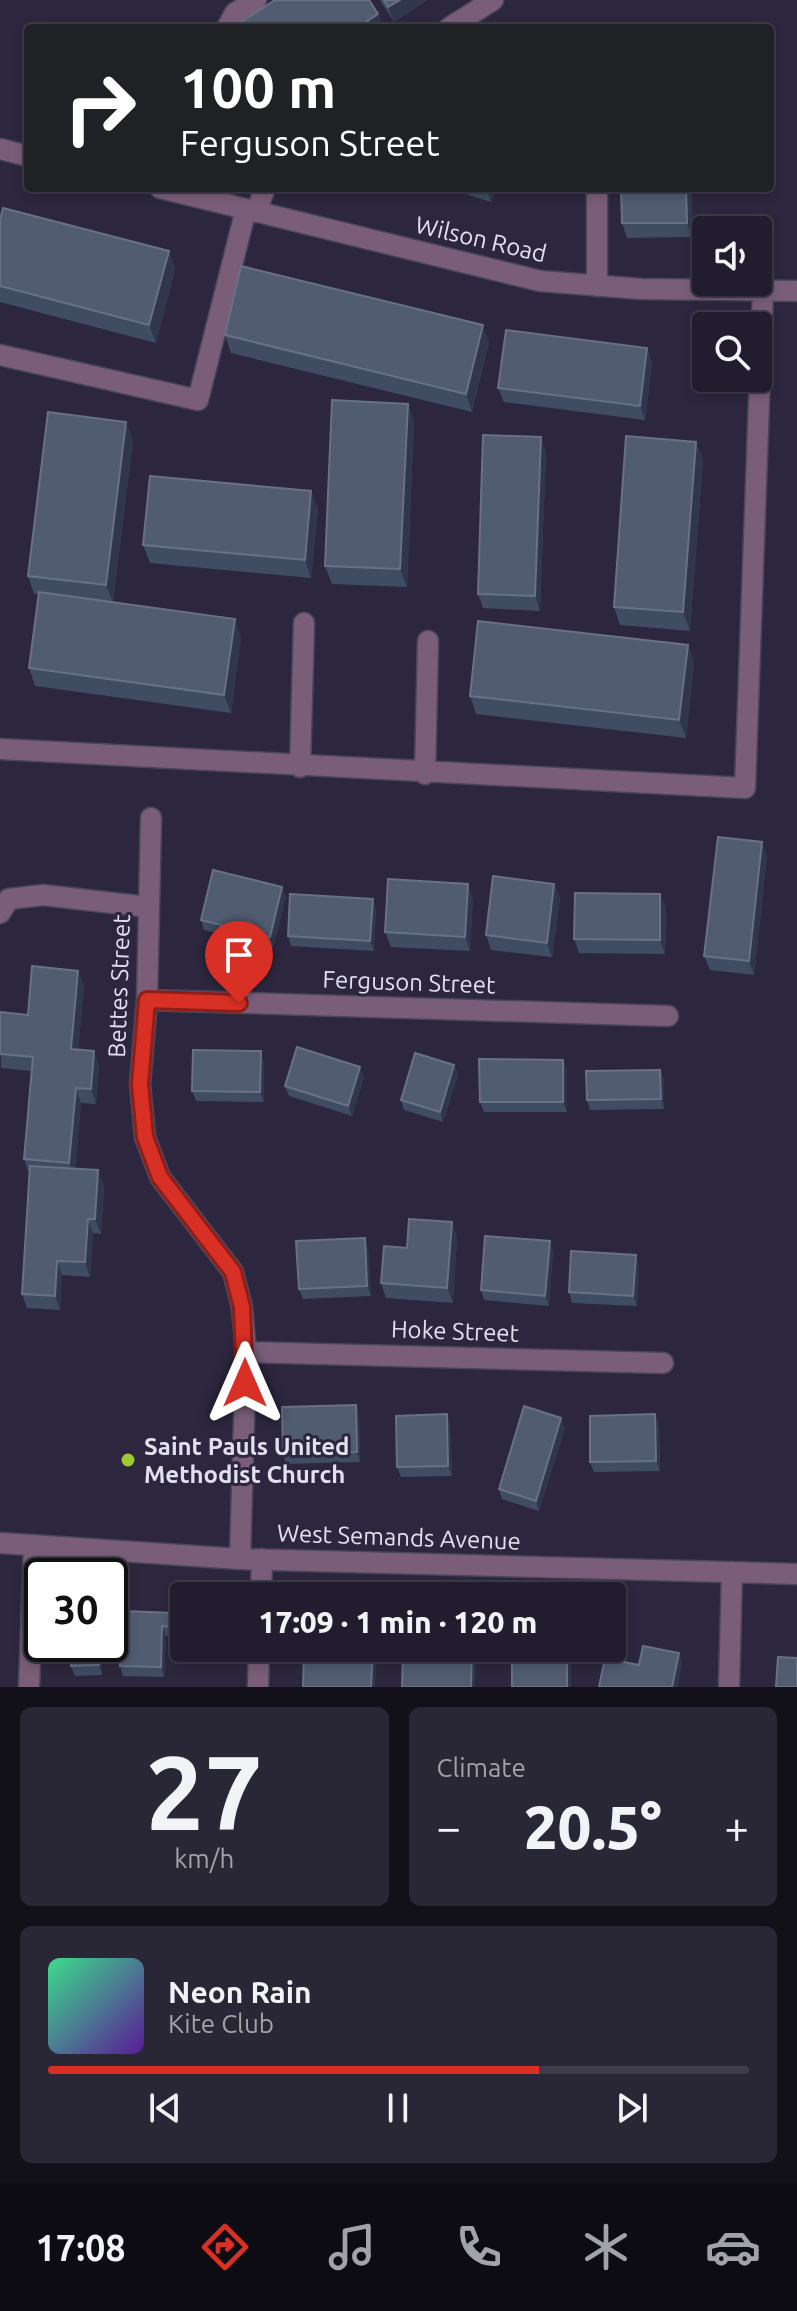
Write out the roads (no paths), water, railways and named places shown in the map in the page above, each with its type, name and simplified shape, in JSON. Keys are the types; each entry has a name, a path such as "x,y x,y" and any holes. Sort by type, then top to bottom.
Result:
{"street":[{"path":"229,24 235,13 256,0"},
{"path":"455,24 493,0"},
{"path":"0,149 24,155"},
{"name":"Wilson Road","path":"177,192 540,281 692,288"},
{"path":"0,355 198,400 251,210 262,192"},
{"path":"597,192 597,286"},
{"name":"Wilson Road","path":"772,290 797,291"},
{"path":"0,749 425,774 745,788 763,296"},
{"path":"300,767 304,623"},
{"path":"425,774 428,641"},
{"name":"Bettes Street","path":"151,818 147,1000 140,1084 145,1137 160,1177 233,1272 242,1307 246,1352 240,1559"},
{"path":"0,913 9,899 43,895 148,907"},
{"name":"Ferguson Street","path":"147,1000 668,1016"},
{"name":"Hoke Street","path":"246,1352 663,1363"},
{"name":"West Semands Avenue","path":"0,1543 240,1559 797,1574"},
{"path":"29,1687 34,1545"},
{"path":"261,1582 262,1559"},
{"path":"729,1687 732,1572"},
{"path":"258,1687 259,1662"}],"place":[{"name":"Saint Pauls United Methodist Church","path":"128,1460"}]}
